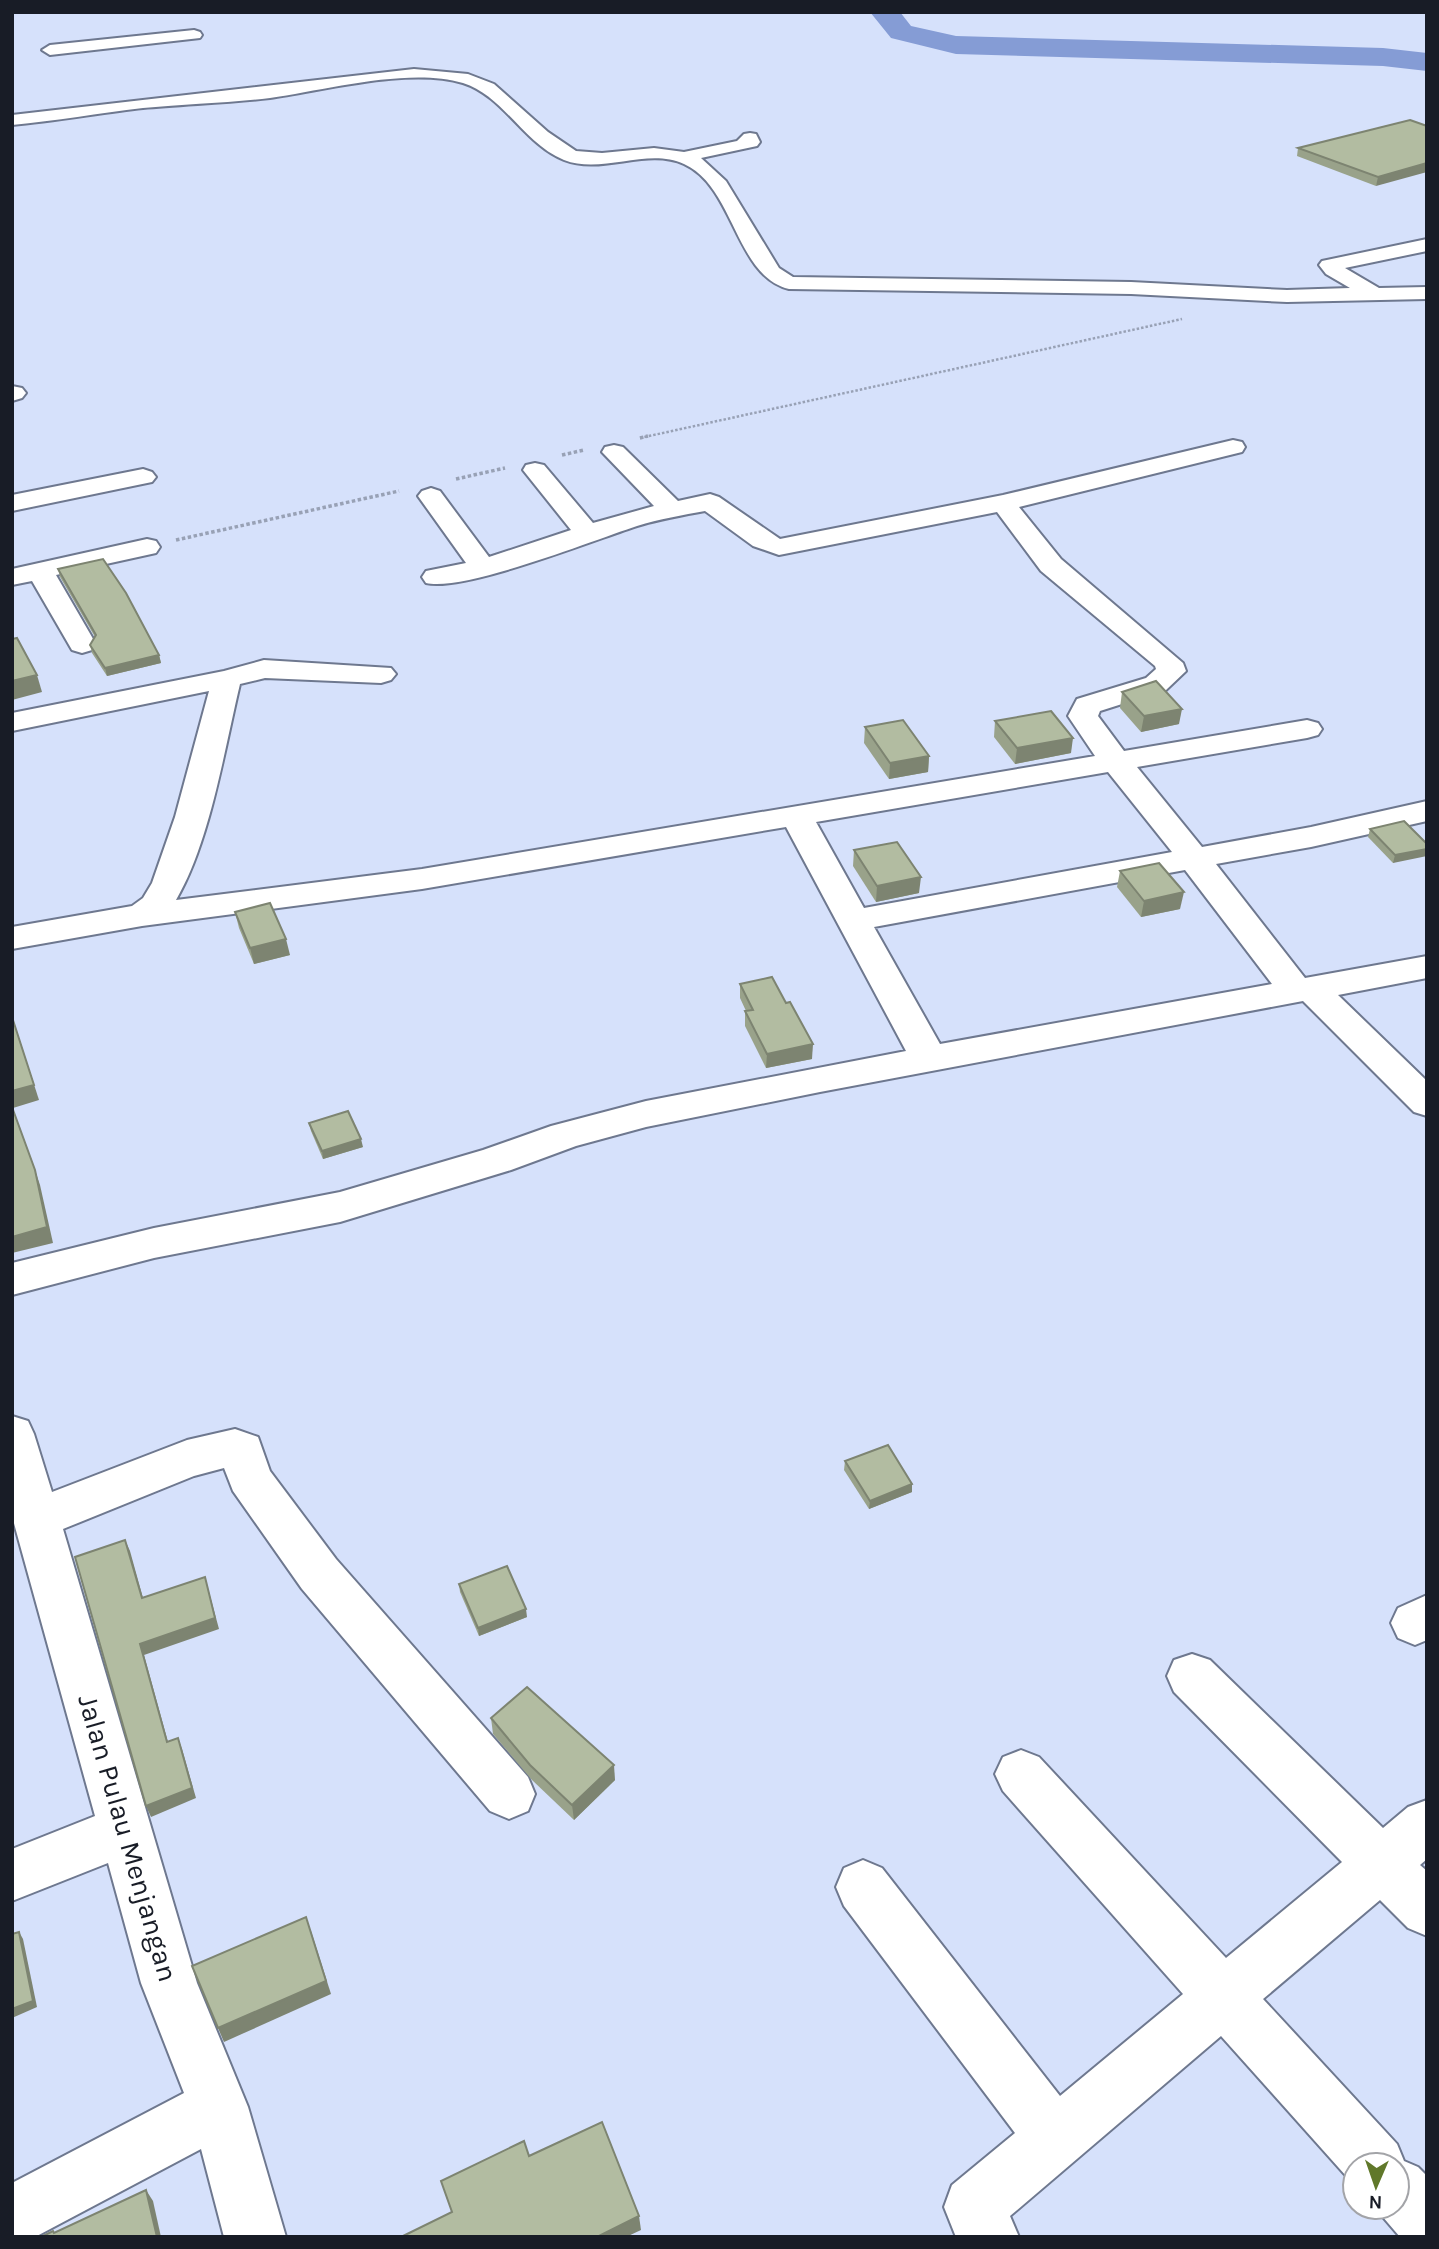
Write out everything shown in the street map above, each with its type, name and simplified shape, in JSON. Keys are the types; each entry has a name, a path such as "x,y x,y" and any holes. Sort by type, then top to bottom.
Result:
{"street":[{"path":"124,25 139,57 206,49"},
{"path":"50,50 194,35"},
{"path":"12,120 157,96 265,93 405,75 454,76 488,88 569,156 686,157 710,149 745,145 751,142 750,138"},
{"path":"686,157 713,178 770,271 789,283 1085,287 1287,296 1427,293"},
{"path":"1375,294 1329,265 1427,245"},
{"path":"436,577 482,568 635,518 710,502 759,536 766,545 779,547 1003,503 1233,447"},
{"path":"605,450 672,510"},
{"path":"534,464 587,533"},
{"path":"12,503 143,477"},
{"path":"439,488 482,568"},
{"path":"1003,503 1051,565 1169,663 1171,671 1157,684 1088,705 1084,711 1088,725 1304,990 1427,1103"},
{"path":"12,577 147,547"},
{"path":"40,572 82,644"},
{"path":"12,722 227,679 264,669 381,674"},
{"path":"142,915 156,905 169,883 191,817 227,679"},
{"path":"12,938 142,915 422,878 797,817 1307,729"},
{"path":"854,920 1311,837 1427,811"},
{"path":"797,817 930,1060"},
{"path":"12,1279 141,1246 340,1207 484,1164 565,1136 646,1114 1427,967"},
{"name":"Jalan Pulau Menjangan","path":"12,1434 169,1983 219,2107 255,2237"},
{"path":"38,1518 187,1459 235,1447 242,1450 249,1478 319,1574 509,1794"},
{"path":"1192,1676 1427,1909"},
{"path":"1021,1774 1363,2151"},
{"path":"988,2237 974,2207 1427,1825"},
{"path":"12,1875 125,1830"},
{"path":"863,1887 1056,2138"},
{"path":"12,2216 219,2107"},
{"path":"1411,2203 1427,2221"}],"path":[{"path":"636,439 1192,317"},
{"path":"439,488 534,464 605,450"},
{"path":"147,547 405,490"}],"building":[{"path":"1410,120 1427,126 1427,163 1378,177 1298,148"},
{"path":"103,559 126,593 159,655 105,668 90,645 96,635 58,569"},
{"path":"17,638 37,675 12,681 12,639"},
{"path":"1156,681 1182,709 1144,716 1122,692"},
{"path":"1051,711 1073,738 1017,748 995,721"},
{"path":"903,720 929,756 890,763 865,727"},
{"path":"1404,821 1427,844 1427,849 1395,855 1370,829"},
{"path":"897,842 921,877 877,886 854,850"},
{"path":"1159,863 1184,892 1144,901 1120,871"},
{"path":"270,903 286,939 250,948 235,912"},
{"path":"772,977 786,1003 790,1002 813,1044 767,1054 745,1011 753,1010 740,984"},
{"path":"12,1017 34,1085 12,1091"},
{"path":"12,1107 35,1170 47,1227 12,1237"},
{"path":"348,1111 361,1139 322,1151 309,1123"},
{"path":"888,1445 912,1484 870,1501 845,1461"},
{"path":"125,1540 142,1598 205,1577 215,1618 140,1644 167,1742 178,1738 192,1788 146,1806 75,1557"},
{"path":"507,1566 526,1609 478,1628 459,1584"},
{"path":"527,1687 614,1765 572,1805 530,1765 491,1718"},
{"path":"306,1917 326,1981 218,2028 192,1966"},
{"path":"19,1932 33,2001 12,2009 12,1934"},
{"path":"602,2122 639,2216 597,2237 401,2237 452,2212 441,2181 524,2141 529,2156"},
{"path":"146,2190 157,2237 41,2237 53,2231 54,2233"}],"waterway":[{"path":"884,12 901,32 956,45 1383,57 1427,62"}]}
